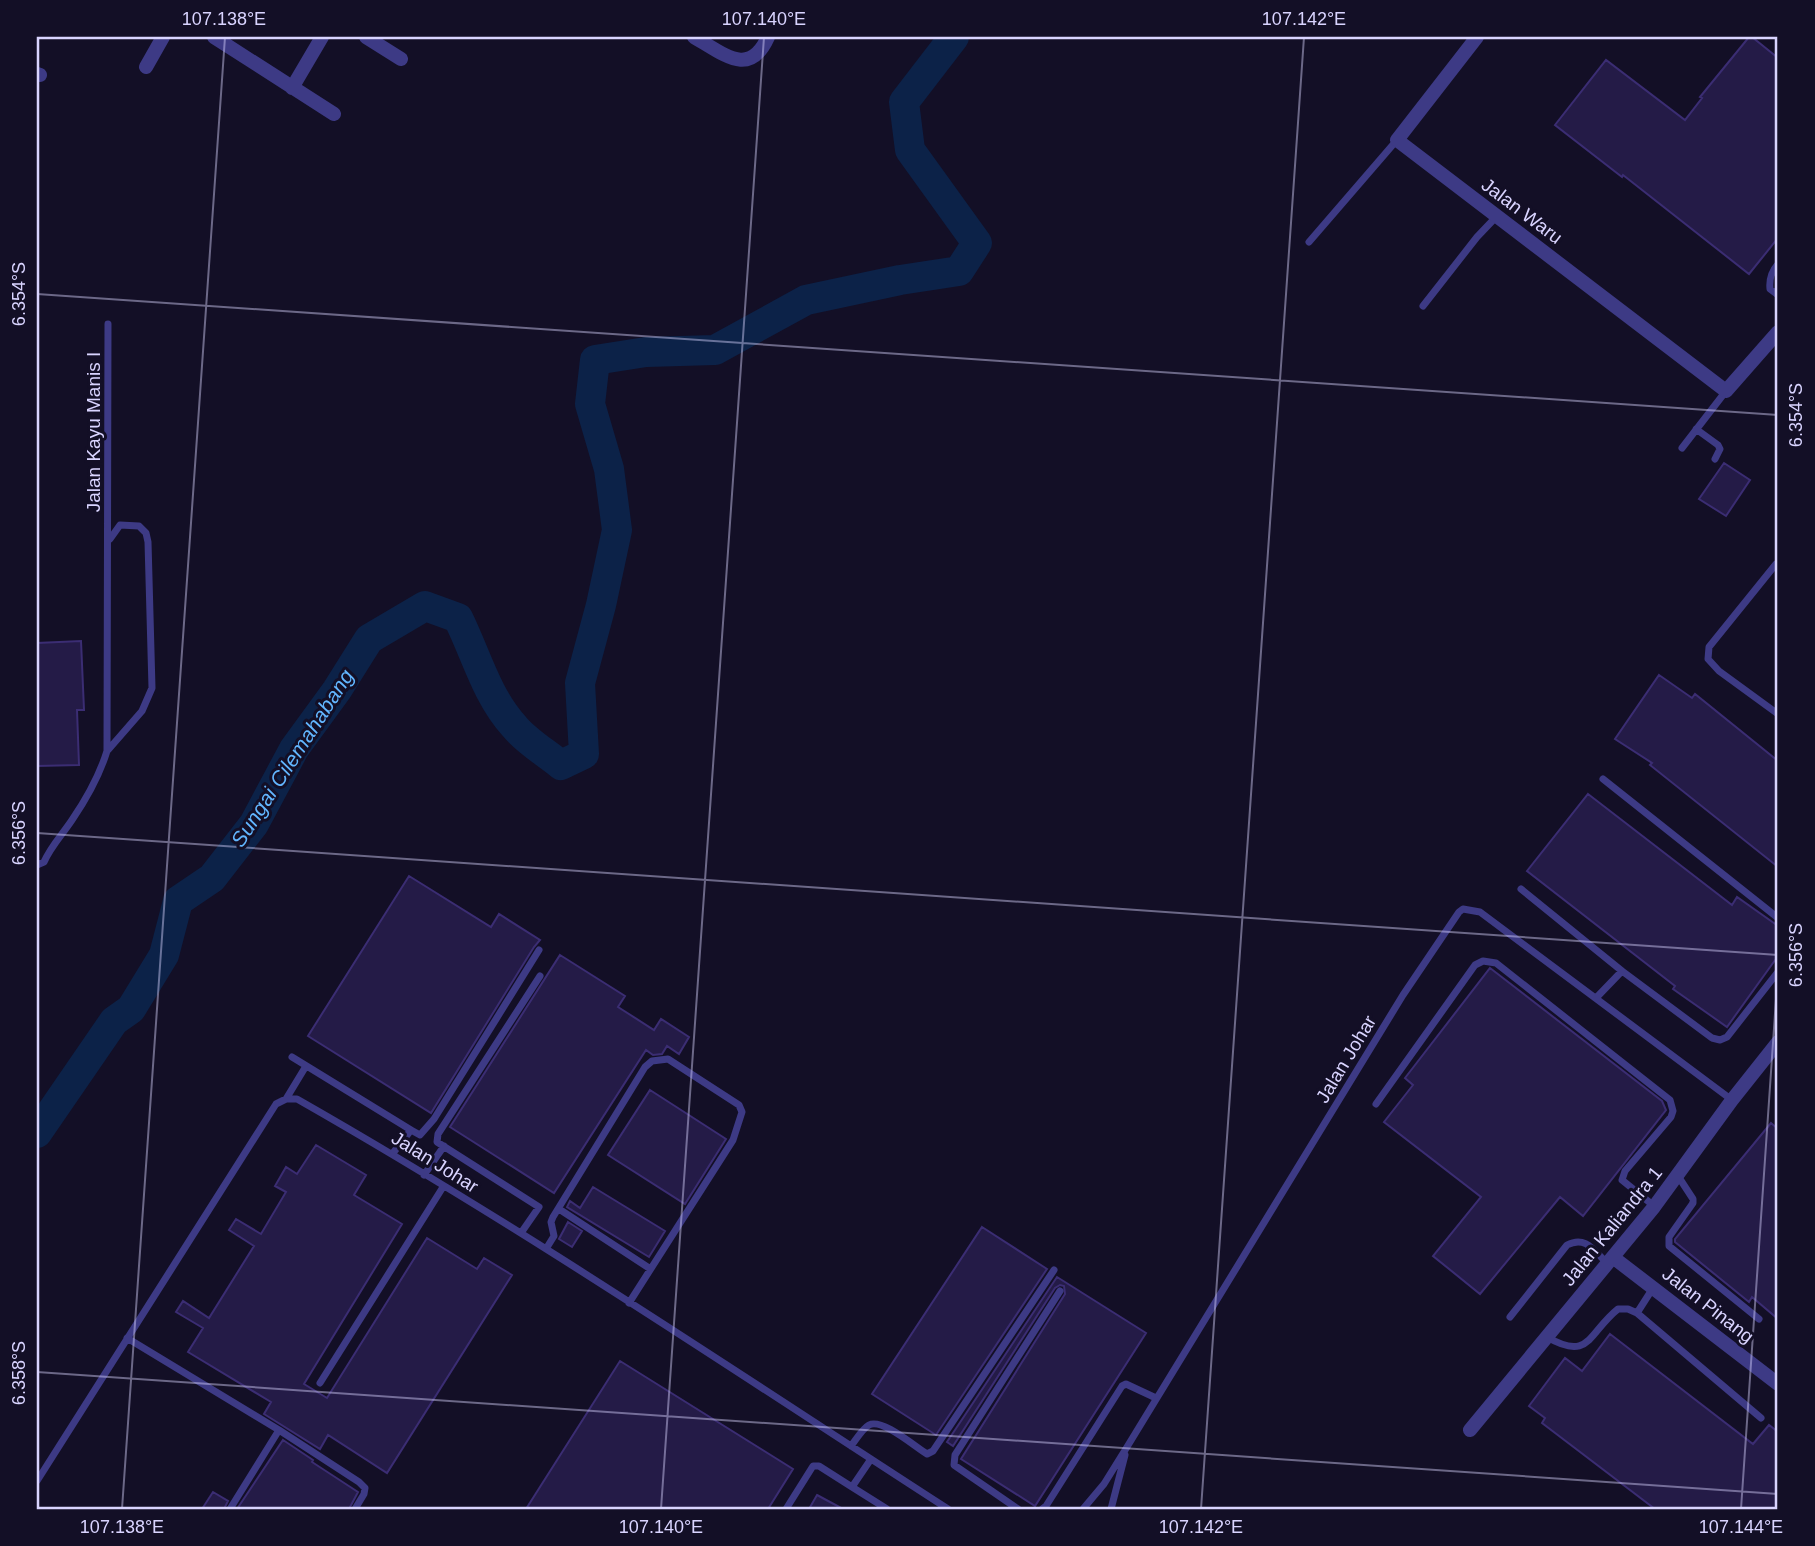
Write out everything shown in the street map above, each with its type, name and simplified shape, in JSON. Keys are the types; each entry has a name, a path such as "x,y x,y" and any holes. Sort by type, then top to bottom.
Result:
{"street":[{"path":"146,67 163,37"},
{"path":"214,37 334,114"},
{"path":"292,88 322,37"},
{"path":"366,37 401,59"},
{"path":"694,37 736,60 746,61 755,57 768,37"},
{"path":"1397,140 1477,37"},
{"name":"Jalan Waru","path":"1397,140 1726,391"},
{"path":"1726,391 1778,332"},
{"name":"Jalan Kaliandra 1","path":"1470,1430 1654,1207 1778,1042"},
{"name":"Jalan Pinang","path":"1611,1261 1653,1287 1778,1384"}],"lane":[{"path":"1309,242 1397,140"},
{"path":"1423,306 1477,237 1497,216"},
{"path":"1778,264 1772,271 1770,289 1778,295"},
{"name":"Jalan Kayu Manis I","path":"37,865 44,862 50,847 85,801 99,778 107,751 108,324"},
{"path":"1682,447 1726,391"},
{"path":"1696,429 1718,445 1720,449 1715,459"},
{"name":"Jalan Kayu Manis I","path":"107,751 142,712 152,688 146,533 139,526 120,525 109,539"},
{"path":"1776,564 1709,647 1708,659 1719,671 1778,714"},
{"path":"1603,779 1778,918"},
{"path":"1521,889 1622,971 1712,1038 1720,1040 1727,1037 1778,972"},
{"name":"Jalan Johar","path":"1083,1509 1093,1499 1127,1447 1403,995 1458,912 1468,908 1480,912 1732,1100"},
{"path":"292,1057 420,1135 434,1119 539,950"},
{"path":"1376,1104 1475,965 1483,961 1496,963 1670,1100 1673,1111 1671,1117 1625,1171 1622,1180 1654,1207"},
{"path":"1596,998 1622,971"},
{"path":"520,1233 538,1207 437,1142 438,1134 540,976"},
{"path":"546,1250 554,1236 551,1222 553,1217 645,1067 652,1061 668,1059 739,1105 742,1112 741,1121 733,1140 629,1303"},
{"path":"37,1482 276,1104 286,1099 306,1066"},
{"name":"Jalan Johar","path":"286,1099 297,1099 393,1153 948,1509"},
{"path":"393,1153 411,1130"},
{"path":"425,1175 444,1146"},
{"path":"1677,1175 1693,1203 1669,1237 1669,1246 1759,1319"},
{"path":"320,1383 443,1187"},
{"path":"559,1209 649,1268"},
{"path":"1510,1317 1567,1245 1577,1240 1583,1241 1611,1261"},
{"path":"851,1446 866,1426 873,1423 882,1424 927,1454 933,1451 1054,1270"},
{"path":"1637,1312 1653,1287"},
{"path":"1018,1509 954,1465 955,1455 1060,1291"},
{"path":"1547,1337 1564,1347 1575,1348 1583,1345 1618,1309 1637,1312 1761,1418"},
{"path":"127,1338 279,1430 365,1488 355,1509"},
{"path":"1042,1509 1122,1386 1126,1384 1156,1398"},
{"path":"230,1509 279,1430"},
{"path":"1111,1509 1127,1447"},
{"path":"852,1487 871,1459"},
{"path":"786,1509 813,1466 819,1466 887,1509"},
{"path":"1093,1499 1094,1509"}],"building":[{"path":"1749,37 1778,58 1778,238 1749,274 1555,125 1606,60 1685,120 1702,98 1700,97"},
{"path":"1724,463 1750,480 1726,516 1699,499"},
{"path":"81,641 84,710 77,710 79,765 37,766 37,643"},
{"path":"1659,675 1692,698 1695,694 1778,761 1778,867 1650,765 1652,763 1615,739"},
{"path":"1588,794 1732,905 1737,897 1778,926 1778,956 1727,1027 1673,989 1675,986 1527,871"},
{"path":"409,876 491,927 499,914 540,940 431,1113 308,1036"},
{"path":"560,955 625,996 618,1007 654,1030 661,1019 689,1037 679,1054 667,1046 662,1054 653,1055 646,1050 554,1193 450,1127"},
{"path":"1490,968 1662,1101 1666,1110 1583,1216 1560,1197 1480,1294 1433,1256 1481,1197 1384,1122 1413,1085 1405,1078"},
{"path":"650,1090 726,1139 685,1204 608,1155"},
{"path":"1771,1123 1778,1129 1778,1319 1752,1297 1749,1302 1675,1242"},
{"path":"316,1145 366,1175 354,1195 402,1224 304,1384 327,1398 427,1238 477,1269 484,1258 512,1275 387,1473 328,1435 320,1449 264,1414 271,1402 188,1352 203,1328 176,1312 183,1301 209,1318 254,1246 229,1230 236,1219 261,1234 286,1192 275,1186 286,1167 297,1174"},
{"path":"593,1187 665,1231 649,1257 567,1207 570,1201 580,1208"},
{"path":"568,1222 582,1231 572,1247 559,1239"},
{"path":"982,1227 1047,1269 936,1435 872,1394"},
{"path":"1057,1277 1146,1333 1035,1506 961,1459 1065,1294 1064,1286 1055,1288 953,1446 947,1442"},
{"path":"1610,1334 1753,1444 1769,1425 1778,1432 1778,1509 1655,1509 1542,1423 1545,1418 1529,1406 1565,1358 1582,1371"},
{"path":"620,1361 793,1469 768,1509 526,1509"},
{"path":"283,1440 358,1492 349,1509 237,1509"},
{"path":"213,1492 228,1501 224,1509 202,1509"},
{"path":"817,1495 843,1509 809,1509"}],"waterway":[{"name":"Sungai Cilemahabang","path":"37,1133 114,1021 131,1009 164,955 178,901 212,878 254,824 294,749 337,690 369,639 425,606 458,618 496,701 519,731 561,765 584,754 580,683 617,530 609,469 590,404 595,360 646,352 715,350 806,300 900,280 959,271 977,243 910,150 904,102 954,37"}]}
